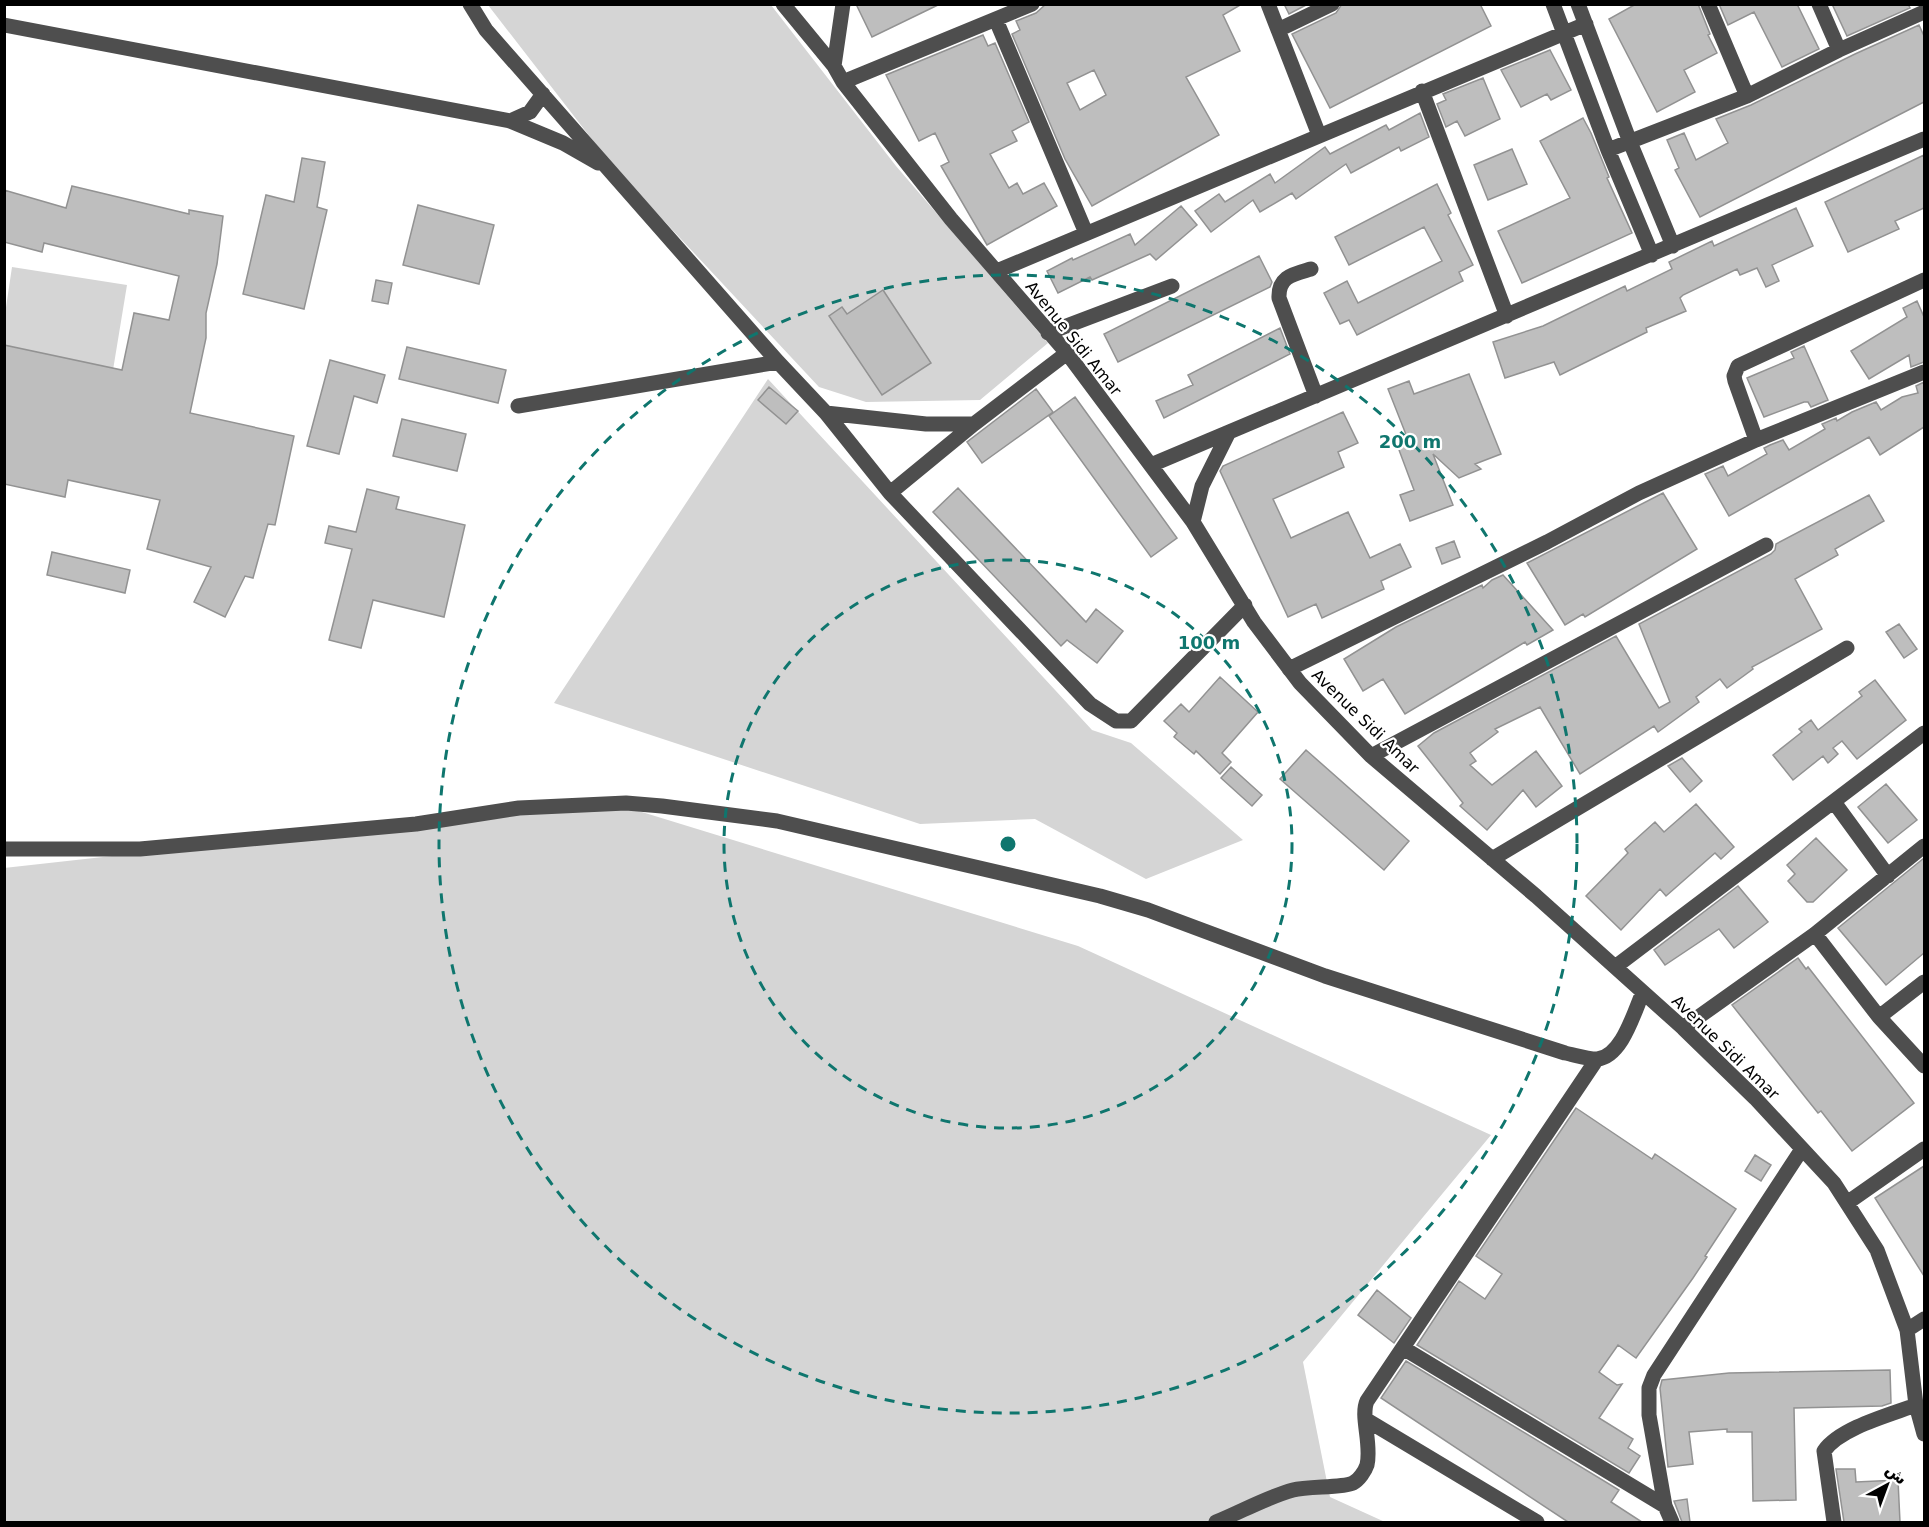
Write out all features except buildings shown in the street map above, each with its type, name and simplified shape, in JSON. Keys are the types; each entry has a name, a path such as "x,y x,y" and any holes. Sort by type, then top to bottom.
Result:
{"street":[{"path":"470,4 486,30 778,362 826,413 890,494 1090,704 1116,721 1131,720 1245,605"},
{"path":"834,66 843,4"},
{"path":"843,82 1032,4"},
{"path":"1268,4 1319,135"},
{"path":"1278,30 1332,4"},
{"path":"1553,4 1608,150 1652,255"},
{"path":"1578,4 1630,142 1673,246"},
{"path":"1708,4 1747,96"},
{"path":"1820,4 1839,50"},
{"name":"Avenue Sidi Amar","path":"789,5 834,66 843,82 951,219 1067,353 1193,522 1254,622 1300,683 1371,756 1492,859 1683,1028 1755,1098 1834,1183 1877,1250 1907,1330 1916,1405 1924,1434"},
{"path":"1608,150 1747,96 1839,50 1924,12"},
{"path":"996,20 1086,233"},
{"path":"997,271 1586,24"},
{"path":"4,25 510,121 563,143 612,172"},
{"path":"1422,92 1507,316"},
{"path":"510,121 530,112 543,94"},
{"path":"1151,465 1924,139"},
{"path":"1311,269 1288,276 1281,284 1279,298 1316,396"},
{"path":"1756,440 1735,381 1734,376 1738,366 1924,280"},
{"path":"1048,333 1172,286"},
{"path":"890,494 974,424 1067,353"},
{"path":"518,406 778,362"},
{"path":"1289,669 1547,542 1639,493 1756,440 1924,372"},
{"path":"826,413 926,424 974,424"},
{"path":"1193,522 1202,486 1229,432"},
{"path":"1371,756 1766,545"},
{"path":"1492,859 1846,648"},
{"path":"1615,967 1924,733"},
{"path":"1834,802 1888,876"},
{"path":"4,849 140,849 416,824 519,808 616,803 662,806 777,821 1100,896 1148,910 1325,976 1565,1053 1597,1059 1607,1057 1619,1045 1643,992"},
{"path":"1683,1028 1815,934 1924,846"},
{"path":"1815,934 1879,1017 1924,1066"},
{"path":"1879,1017 1924,982"},
{"path":"1216,1522 1293,1490 1353,1483 1362,1475 1367,1466 1369,1437 1364,1408 1367,1401 1597,1059"},
{"path":"1672,1522 1665,1506 1649,1415 1649,1388 1654,1375 1802,1149"},
{"path":"1847,1203 1924,1149"},
{"path":"1907,1330 1924,1319"},
{"path":"1403,1348 1665,1506"},
{"path":"1834,1522 1824,1451 1842,1434 1916,1405"},
{"path":"1365,1419 1537,1522"}],"shaded area":[{"path":"488,5 771,5 896,166 1048,343 980,400 866,402 819,387 611,164"},
{"path":"12,267 127,285 113,370 5,353 5,314"},
{"path":"768,379 1092,730 1131,743 1243,840 1146,879 1035,819 920,824 554,703"},
{"path":"606,801 1078,946 1491,1135 1303,1362 1330,1497 1385,1522 5,1522 4,868"}]}
